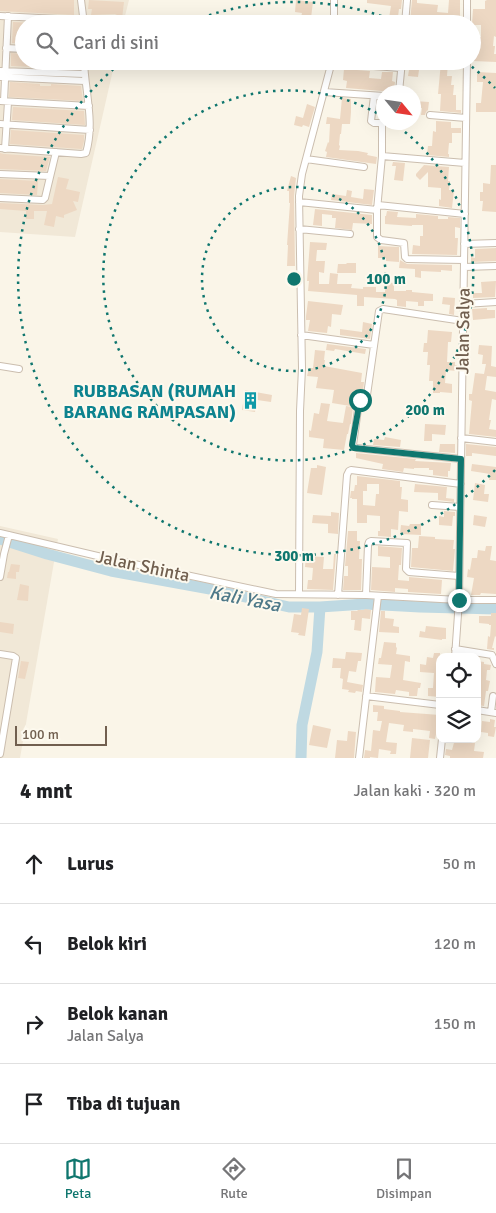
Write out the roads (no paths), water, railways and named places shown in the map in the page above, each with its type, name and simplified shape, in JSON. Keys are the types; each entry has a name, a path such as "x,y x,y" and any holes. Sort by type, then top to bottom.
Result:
{"street":[{"path":"77,0 80,15"},
{"path":"81,0 81,15"},
{"path":"334,0 334,15"},
{"path":"405,15 406,0"},
{"path":"467,0 467,15"},
{"path":"0,16 15,17"},
{"path":"8,16 3,74 3,148 86,153 90,130 85,70"},
{"path":"6,48 15,48"},
{"path":"299,594 302,368 299,202 306,159 330,70"},
{"path":"400,85 401,70"},
{"name":"Jalan Salya","path":"455,653 459,602 467,70"},
{"path":"3,74 85,77"},
{"path":"324,92 374,96 371,121 382,124 377,237 381,240 404,243 406,258 496,266"},
{"path":"4,101 89,106"},
{"path":"430,115 466,118"},
{"path":"4,124 90,130"},
{"path":"0,198 43,200 56,152"},
{"path":"382,156 465,163"},
{"path":"306,159 364,167"},
{"path":"0,174 50,176"},
{"path":"299,202 465,214"},
{"path":"300,229 350,234"},
{"path":"464,244 496,244"},
{"path":"464,304 496,302"},
{"path":"461,459 357,448 353,446 359,402 367,395 378,315 381,310 463,321"},
{"path":"301,335 374,345"},
{"path":"0,366 19,370"},
{"path":"462,438 496,442"},
{"path":"338,595 348,471 461,484"},
{"path":"432,506 460,507"},
{"name":"Jalan Shinta","path":"0,533 8,538 276,594 366,595 459,602 496,600"},
{"path":"0,577 8,538"},
{"path":"366,595 368,545 371,541 408,543 406,569 409,572 459,576"},
{"path":"359,758 378,596"},
{"path":"455,649 492,655 496,664"},
{"path":"0,654 16,658 0,754"},
{"path":"366,696 436,705"},
{"path":"481,711 494,713 493,696"},
{"path":"0,704 9,705"},
{"path":"440,758 442,743"}],"waterway":[{"name":"Kali Yasa","path":"0,539 111,571 210,589 289,607 365,604 496,609"},
{"path":"301,758 302,725 317,652 320,607"}],"place":[{"name":"RUBBASAN (RUMAH BARANG RAMPASAN)","path":"250,401"}]}
